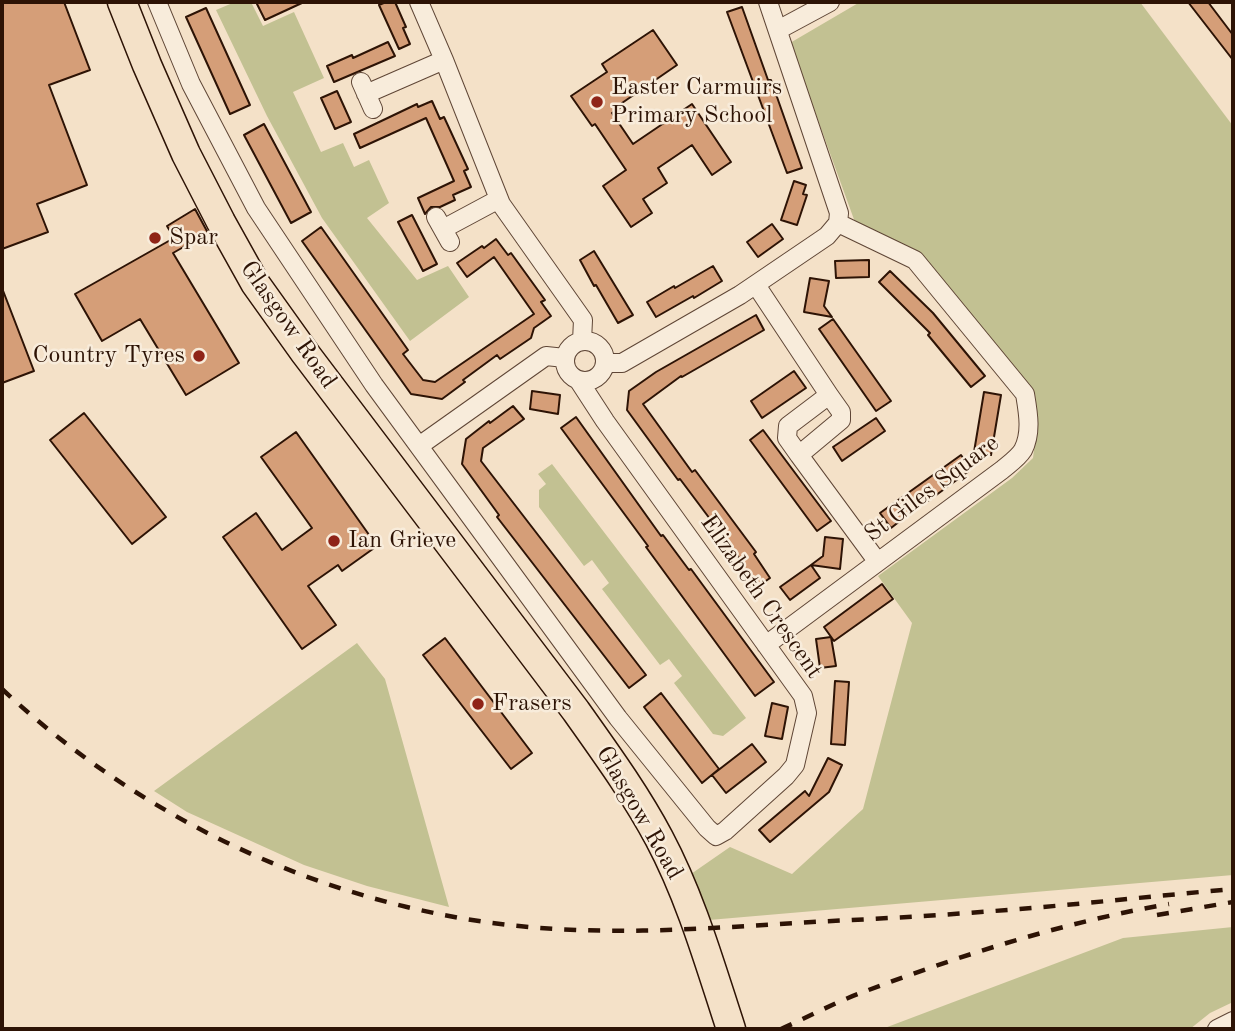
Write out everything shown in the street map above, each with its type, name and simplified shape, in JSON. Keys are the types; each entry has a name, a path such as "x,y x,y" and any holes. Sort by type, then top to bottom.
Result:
{"main road":[{"name":"Glasgow Road","path":"122,2 146,65 186,154 256,283 305,353 611,760 658,836 687,900 731,1029"}],"street":[{"name":"Glasgow Road","path":"158,2 191,84 256,208 374,385 618,718 716,836"},
{"path":"419,2 499,199 583,320 582,341"},
{"path":"605,363 621,363 756,285 827,236 838,223 839,213 768,2"},
{"path":"778,30 830,2"},
{"path":"366,95 444,60"},
{"path":"443,229 499,199"},
{"name":"St Giles Square","path":"766,645 1002,470 1022,452 1028,435 1025,394 915,260 838,223"},
{"path":"756,285 841,412 841,420 799,455"},
{"path":"582,341 596,344 604,355 605,363 594,379 579,381 566,370 565,358 571,346 582,341"},
{"path":"419,446 546,356 565,358"},
{"name":"Elizabeth Crescent","path":"579,381 803,696 807,713 795,765 725,831 716,836"},
{"path":"829,395 788,426 787,438 877,561"},
{"path":"506,617 531,599"},
{"path":"1217,1029 1233,1021"}],"shaded area":[{"path":"235,2 251,2 263,26 294,12 324,78 293,92 321,152 343,143 354,167 369,160 389,203 367,218 417,280 448,266 469,297 410,341 322,218 267,116 216,10"},
{"path":"860,2 1140,2 1233,126 1233,875 709,920 691,874 730,847 792,874 863,809 912,623 878,576 1012,478 1033,458 1036,434 1034,398 918,253 856,225 790,43"},
{"path":"552,464 746,718 723,736 713,734 674,683 682,676 669,659 660,665 602,589 609,583 592,560 584,566 539,507 539,490 546,484 538,474"},
{"path":"357,643 385,679 449,907 367,886 304,865 187,812 154,791"},
{"path":"1233,927 1233,1002 1210,1013 1190,1029 882,1029 1123,938"}],"building":[{"path":"2,2 64,2 90,70 49,85 87,185 37,204 48,232 2,249"},
{"path":"256,2 304,2 265,20"},
{"path":"395,2 406,27 403,28 410,44 399,49 379,5"},
{"path":"1188,2 1208,2 1233,35 1233,60"},
{"path":"742,7 802,168 787,173 727,12"},
{"path":"206,8 250,105 230,114 186,17"},
{"path":"653,30 677,65 622,103 623,106 612,113 633,144 692,104 731,162 712,175 692,145 658,168 667,183 643,199 652,213 631,227 603,186 626,170 595,124 592,126 571,96 607,72 602,64"},
{"path":"388,42 395,56 334,82 327,66"},
{"path":"337,91 351,122 335,129 321,98"},
{"path":"432,101 440,119 444,117 468,169 464,171 471,187 453,195 455,200 440,207 431,207 425,214 418,198 454,181 426,118 360,148 354,134 417,104 418,107"},
{"path":"264,124 311,212 291,223 244,135"},
{"path":"794,181 806,185 803,194 807,195 797,225 781,220"},
{"path":"195,209 208,233 173,253 239,363 186,395 140,319 102,341 75,294 174,238 167,226"},
{"path":"412,215 437,264 423,271 398,222"},
{"path":"772,224 783,239 758,257 747,242"},
{"path":"321,227 408,350 403,354 423,380 435,382 534,314 494,257 467,277 457,263 496,239 508,255 511,253 545,300 541,302 551,316 534,328 531,338 500,359 497,355 442,399 411,394 302,241"},
{"path":"594,251 633,315 618,323 580,260"},
{"path":"869,260 869,277 836,278 835,261"},
{"path":"713,266 722,281 656,317 647,302"},
{"path":"890,271 933,313 985,376 971,387 928,335 930,333 879,282"},
{"path":"810,278 829,281 824,306 832,317 804,312"},
{"path":"2,288 34,371 2,383"},
{"path":"756,315 764,330 681,376 643,404 692,472 695,470 756,552 754,554 770,578 756,588 740,565 743,563 627,410 629,391 656,372"},
{"path":"833,319 891,401 876,411 819,329"},
{"path":"794,371 806,388 762,418 751,401"},
{"path":"532,391 560,395 558,414 530,409"},
{"path":"984,392 1001,395 991,455 974,452"},
{"path":"513,406 524,419 483,448 481,461 646,675 629,688 497,517 499,515 462,464 466,439"},
{"path":"84,413 166,517 132,544 50,440"},
{"path":"576,417 661,536 663,535 689,570 691,569 774,682 755,696 561,428"},
{"path":"876,418 885,431 842,461 833,447"},
{"path":"763,430 831,521 817,531 750,440"},
{"name":"Ian Grieve","path":"296,432 377,546 342,571 338,565 308,586 336,625 302,649 223,537 256,513 282,550 312,528 261,457"},
{"path":"961,455 969,466 969,471 891,528 880,513"},
{"path":"825,537 843,539 840,569 811,565 823,556"},
{"path":"811,565 820,578 790,600 780,587"},
{"path":"882,584 893,599 834,641 824,627"},
{"path":"831,637 836,666 820,668 816,639"},
{"name":"Frasers","path":"445,638 532,753 511,769 423,655"},
{"path":"835,681 849,682 845,745 831,744"},
{"path":"661,693 719,769 702,783 644,707"},
{"path":"772,703 788,707 782,739 765,736"},
{"path":"752,744 766,762 726,793 712,775"},
{"path":"828,758 842,765 829,792 770,842 759,830 805,791 809,796"}],"railway":[{"path":"2,689 57,736 115,779 177,817 241,850 308,877 377,899 448,916 556,929 666,930 971,913 1233,889"},
{"path":"1157,915 1233,902"},
{"path":"781,1029 858,994 934,966 1051,930 1169,904"}],"place":[{"name":"Easter Carmuirs Primary School","path":"597,102"},
{"name":"Spar","path":"155,238"},
{"name":"Country Tyres","path":"199,356"},
{"name":"Ian Grieve","path":"334,541"},
{"name":"Frasers","path":"478,704"}]}
